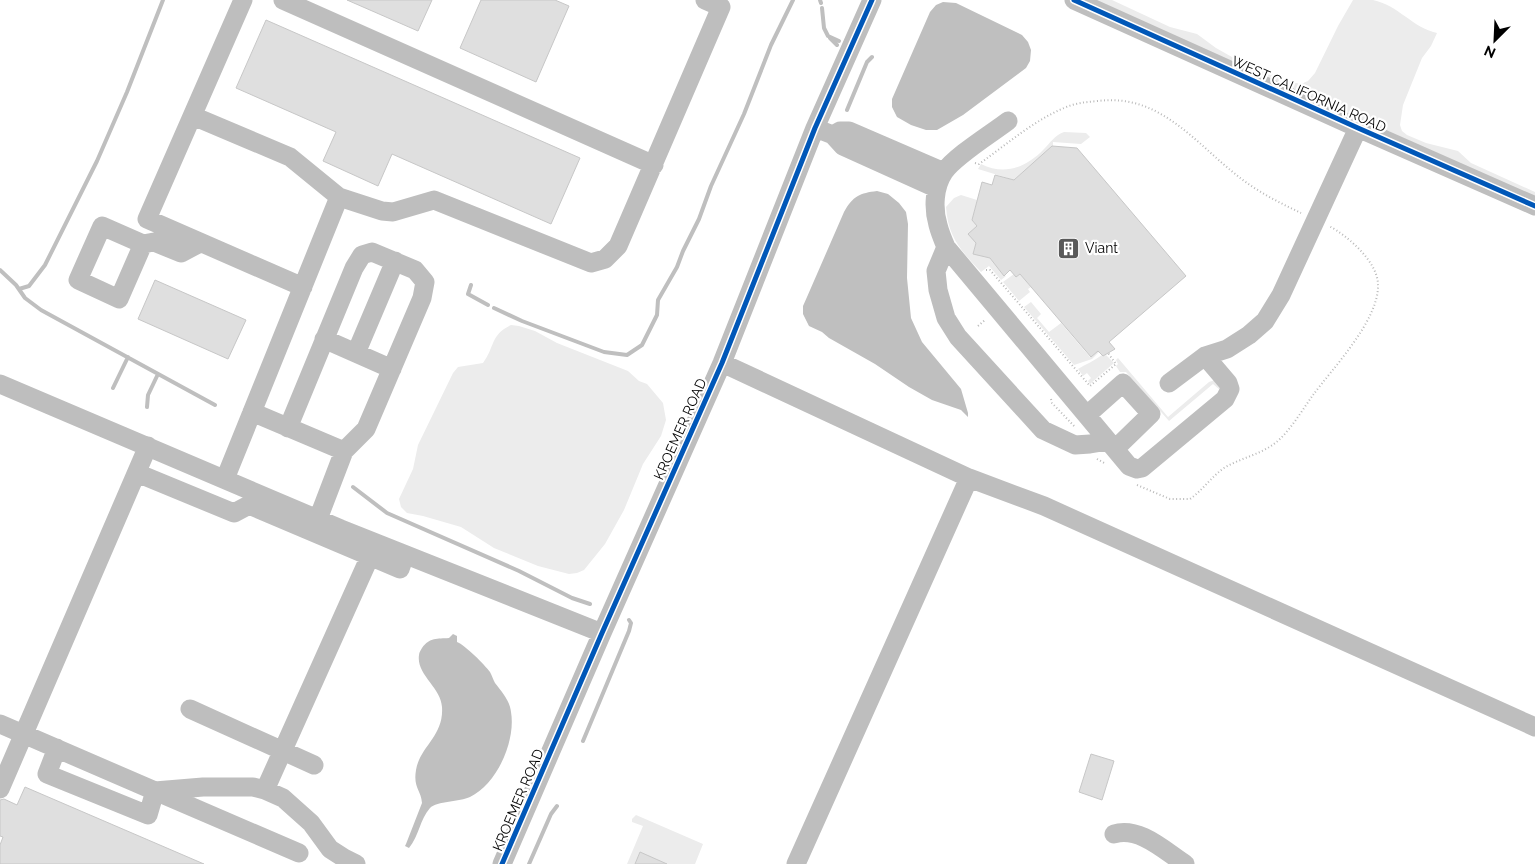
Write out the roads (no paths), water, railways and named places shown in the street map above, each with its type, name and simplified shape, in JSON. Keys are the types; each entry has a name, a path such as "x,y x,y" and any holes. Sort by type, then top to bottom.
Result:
{"street":[{"path":"243,0 147,219 303,287"},
{"path":"283,0 654,164"},
{"path":"193,116 290,157 339,197 382,211 393,212 434,200 591,263 605,259 618,246 654,164 721,7 705,0"},
{"name":"KROEMER ROAD","path":"502,864 722,363 815,128 872,0"},
{"name":"WEST CALIFORNIA ROAD","path":"1074,0 1535,206"},
{"path":"1008,121 963,154 940,180 935,207 937,224 946,247 1082,422 1111,452 1129,466 1137,469 1142,468 1226,399 1230,389 1228,383 1205,356"},
{"path":"815,128 833,135 840,131 849,131 940,180"},
{"path":"1169,383 1205,356 1227,349 1249,335 1264,321 1281,295 1358,128"},
{"path":"225,479 339,197"},
{"path":"143,244 154,242 180,253 200,243"},
{"path":"946,247 936,271 938,290 946,318 958,337 1043,430 1075,444 1090,444 1111,452"},
{"path":"288,428 324,338 354,268 362,255 372,252 415,270 425,282 422,298 366,429 344,451 310,520"},
{"path":"356,353 395,261"},
{"path":"324,338 392,369"},
{"path":"722,363 968,478 1044,506 1535,727"},
{"path":"1082,422 1123,383 1151,414 1111,452"},
{"path":"0,384 225,479 275,508 310,520 338,535 373,550 405,555 602,633"},
{"path":"252,412 344,451"},
{"path":"0,789 148,446"},
{"path":"137,472 234,513 249,505 275,508"},
{"path":"796,864 968,478"},
{"path":"265,790 373,550"},
{"path":"190,709 314,765"},
{"path":"0,724 299,853"},
{"path":"57,748 47,774 148,815 155,791"},
{"path":"155,791 203,787 253,787 265,790 283,798 311,823 330,849 356,864"},
{"path":"1114,834 1123,831 1145,838 1185,864"}],"waterway":[{"path":"19,289 29,286 45,265 97,161 127,92 163,0"},
{"path":"494,308 522,321 604,352 627,355 642,345 657,315 658,300 677,267 699,219 711,186 744,114 771,45 793,0"},
{"path":"822,8 824,28 828,36 839,41"},
{"path":"830,38 837,45"},
{"path":"847,110 867,62 872,57"},
{"path":"0,270 16,285 25,298 41,310 215,405"},
{"path":"471,285 468,294 488,305"},
{"path":"113,388 128,357"},
{"path":"147,407 148,395 158,374"},
{"path":"353,487 387,513 519,571 572,598 590,604"},
{"path":"583,741 629,631 631,623 629,620"},
{"path":"529,864 551,814 557,806"}],"place":[{"name":"Viant","path":"1069,248"}]}
